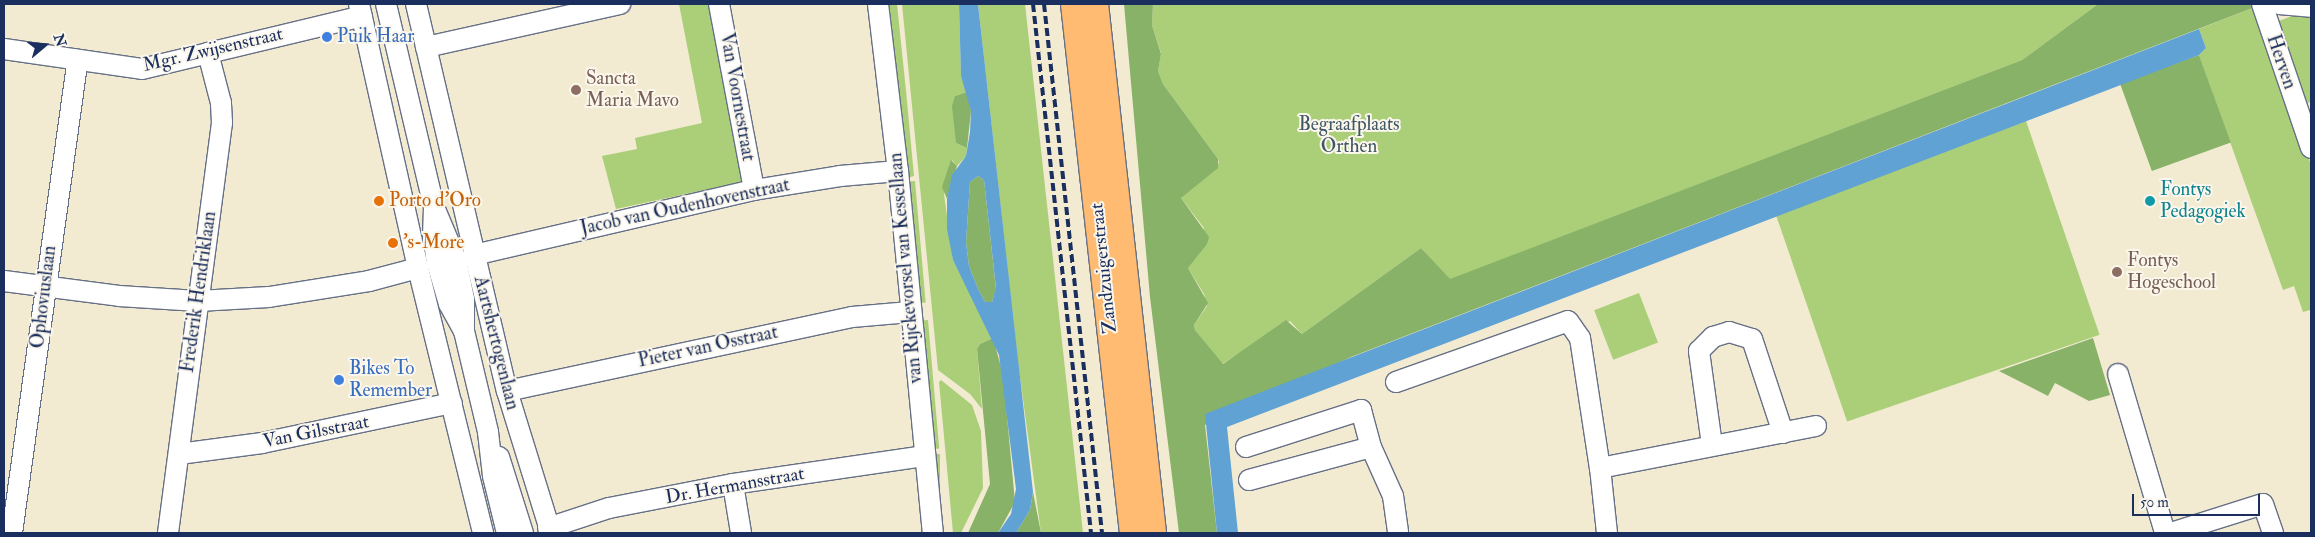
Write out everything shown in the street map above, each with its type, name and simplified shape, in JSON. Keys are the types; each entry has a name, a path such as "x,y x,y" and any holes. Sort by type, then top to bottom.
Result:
{"main road":[{"name":"Zandzuigerstraat","path":"1074,4 1133,533"},
{"name":"Zandzuigerstraat","path":"1095,4 1153,533"}],"street":[{"name":"Aartshertogenlaan","path":"386,4 434,207 433,236 437,263 449,304 464,331 488,432 493,476 507,533"},
{"name":"Aartshertogenlaan","path":"416,4 507,391 549,530"},
{"path":"426,46 620,4"},
{"name":"Van Voornestraat","path":"720,4 754,190"},
{"name":"van Rijckevorsel van Kessellaan","path":"878,4 898,172 910,312 933,533"},
{"name":"Herven","path":"2262,4 2311,148"},
{"path":"2279,4 2311,7"},
{"path":"360,10 418,268 483,533"},
{"name":"Mgr. Zwijsenstraat","path":"4,49 142,69 360,10"},
{"name":"Frederik Hendriklaan","path":"168,533 222,123 221,103 208,52"},
{"name":"Ophoviuslaan","path":"12,533 44,288 78,60"},
{"name":"Jacob van Oudenhovenstraat","path":"474,255 754,190 840,176 898,172"},
{"path":"4,281 44,288 198,301 269,297 369,281 418,268"},
{"name":"Pieter van Osstraat","path":"507,391 825,322 910,312"},
{"path":"1396,382 1568,321 1580,338 1600,468 1607,533"},
{"path":"1712,445 1699,351 1713,337 1729,332 1752,339 1783,433"},
{"path":"2118,374 2165,533"},
{"name":"Van Gilsstraat","path":"179,454 328,431 452,403"},
{"path":"1246,447 1361,410 1371,447 1393,496 1398,533"},
{"path":"1600,468 1816,426"},
{"name":"Aartshertogenlaan","path":"488,432 506,471 523,533"},
{"path":"1248,480 1371,447"},
{"name":"Dr. Hermansstraat","path":"549,530 609,508 732,484 924,456"},
{"path":"732,484 741,533"},
{"path":"2171,533 2263,504 2273,533"}],"green space":[{"path":"679,4 712,4 746,181 616,209 602,156 637,149 635,138 702,123"},
{"path":"889,4 897,4 906,91 914,176 907,178"},
{"path":"902,4 959,4 961,76 967,92 955,96 956,143 967,148 966,156 957,166 952,160 944,194 953,260 993,338 980,344 977,349 982,409 970,394 938,370"},
{"path":"978,4 1025,4 1083,533 1041,533 1018,362"},
{"path":"1124,4 1153,4 1152,25 1161,54 1158,71 1163,84 1218,159 1218,168 1181,198 1209,237 1207,244 1188,268 1208,303 1194,325 1195,330 1223,364 1286,320 1302,334 1421,248 1450,279 2022,60 2098,4 2253,4 2255,7 1351,357 1205,425 1217,533 1179,533 1150,297"},
{"name":"Begraafplaats Orthen","path":"1153,4 2098,4 2022,60 1449,280 1421,248 1302,334 1290,321 1222,364 1195,330 1194,325 1207,306 1204,294 1188,268 1204,228 1181,198 1219,163 1163,84 1158,71 1161,53 1152,25"},
{"path":"2255,7 2311,165 2311,314 2310,310 2303,312 2294,286 2283,290 2199,55 2206,48 2199,29"},
{"path":"2299,13 2311,15 2311,102 2307,103 2279,21"},
{"path":"2199,55 2231,142 2152,171 2120,84"},
{"path":"967,92 971,111 967,148 956,143 952,106 955,96"},
{"path":"2026,121 2100,335 1847,422 1774,208"},
{"path":"951,160 957,166 947,199 942,187"},
{"path":"978,176 984,180 996,289 992,302 985,302 978,289 969,266 966,242 970,182"},
{"path":"915,181 926,303 918,303 907,182"},
{"path":"1639,293 1658,342 1613,360 1594,310"},
{"path":"928,320 939,449 931,449 920,321"},
{"path":"993,338 1003,374 1015,502 998,533 968,533 990,484 977,349 980,344"},
{"path":"2093,338 2110,395 2089,401 2055,383 2048,396 1999,371"},
{"path":"941,380 972,405 981,431 983,488 961,533 953,533 939,382"},
{"path":"932,454 940,454 940,533 932,533"},
{"path":"1033,492 1041,533 1016,533 1030,510"}],"water":[{"path":"959,4 978,4 1033,492 1030,510 1016,533 998,533 1011,514 1016,489 999,355 953,260 947,229 947,199 952,175 966,156 970,132 971,111 961,76","holes":["978,176 984,180 996,288 992,302 985,302 978,289 969,266 966,242 970,182"]},
{"path":"2199,29 2206,48 2199,55 1227,427 1238,533 1217,533 1205,414"}],"railway":[{"path":"1033,4 1091,533"},
{"path":"1044,4 1102,533"}],"place":[{"name":"Puik Haar","path":"327,37"},
{"name":"Sancta Maria Mavo","path":"576,90"},
{"name":"Porto d'Oro","path":"379,201"},
{"name":"Fontys Pedagogiek","path":"2150,201"},
{"name":"'s-More","path":"393,243"},
{"name":"Fontys Hogeschool","path":"2117,272"},
{"name":"Bikes To Remember","path":"339,380"}]}
